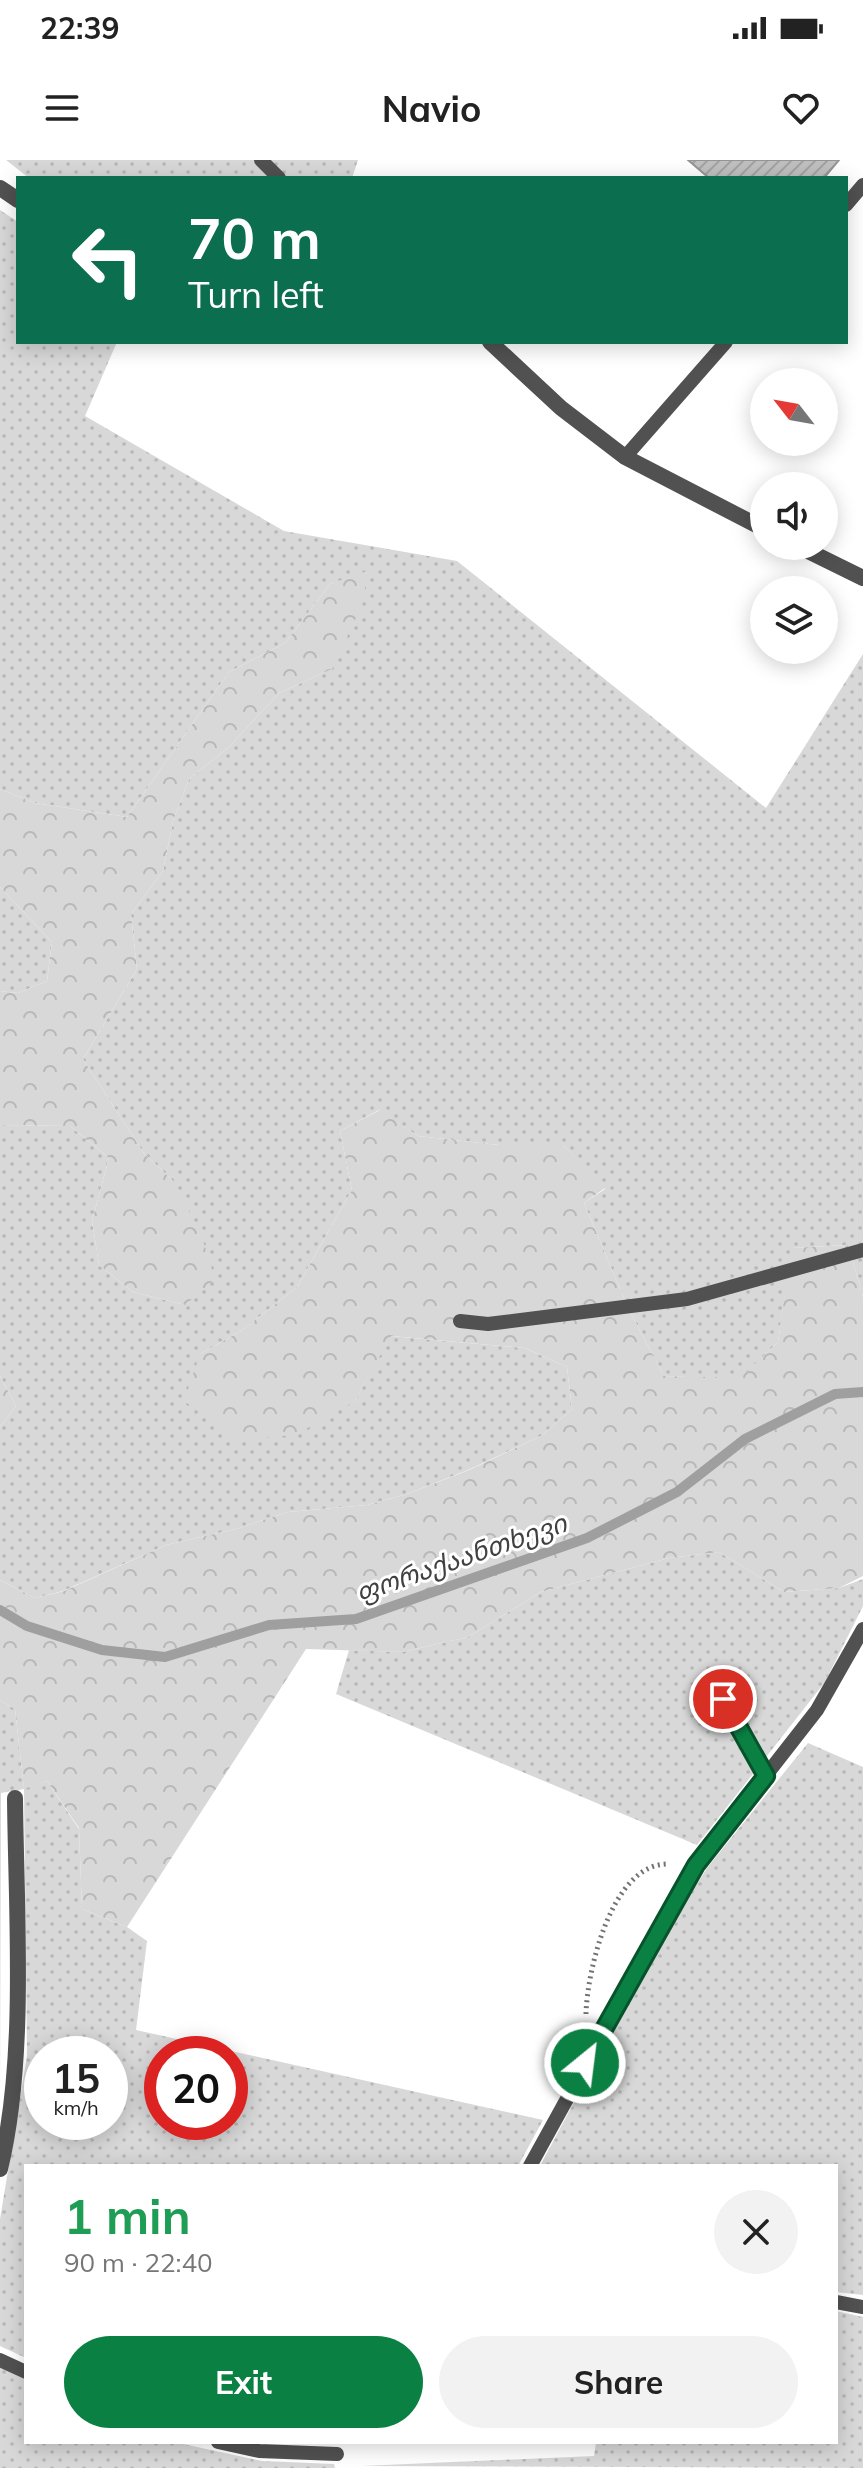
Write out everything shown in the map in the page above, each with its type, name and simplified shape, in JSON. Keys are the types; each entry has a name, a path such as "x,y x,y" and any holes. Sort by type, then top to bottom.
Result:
{"street":[{"path":"492,344 561,408 625,457 750,522"},
{"path":"826,560 863,578"},
{"path":"0,2169 10,2126 15,2023 15,1798"}],"lane":[{"path":"261,160 277,176"},
{"path":"848,203 863,185"},
{"path":"625,457 724,344"},
{"path":"460,1321 488,1324 687,1299 863,1250"},
{"path":"531,2164 696,1865 817,1710 863,1629"},
{"path":"723,1699 766,1776"},
{"path":"838,2302 863,2307"},
{"path":"0,2360 24,2371"},
{"path":"227,2444 259,2451 342,2455"}],"path":[{"path":"585,2063 587,1981 601,1932 630,1883 657,1864 696,1865"}],"green space":[{"path":"6,160 358,160 353,176 26,176"},
{"path":"0,210 16,221 16,344 116,344 85,416 284,531 457,561 766,808 863,654 863,1297 848,1245 792,1248 778,1342 740,1379 664,1376 629,1310 584,1203 605,1189 563,1145 499,1145 418,1136 379,1110 340,1131 352,1190 297,1287 241,1331 200,1354 354,1402 390,1336 525,1348 567,1367 572,1409 541,1436 407,1494 367,1505 288,1512 236,1529 166,1545 63,1591 35,1598 0,1580 0,1427 16,1406 0,1376 0,1125 70,1126 109,1158 92,1221 99,1265 133,1292 185,1305 173,1181 143,1152 83,1059 137,969 131,914 163,871 173,821 189,779 229,747 279,693 332,669 367,572 330,584 285,643 229,672 127,817 35,803 0,789"},
{"path":"367,571 363,603 332,669 279,693 229,747 189,779 173,821 163,871 131,914 137,969 83,1059 143,1152 173,1181 201,1234 215,1279 185,1305 133,1292 99,1265 92,1221 109,1158 70,1126 0,1125 0,991 18,993 47,981 52,942 0,887 0,789 35,803 127,817 229,672 285,643 330,584"},
{"path":"0,887 52,942 47,981 18,993 0,991"},
{"path":"380,1110 418,1136 499,1145 563,1145 605,1188 584,1203 629,1310 664,1376 740,1378 778,1342 791,1248 848,1245 863,1297 863,1576 839,1588 784,1592 719,1552 669,1558 541,1592 468,1637 402,1652 306,1649 127,1927 82,1909 79,1828 47,1781 24,1789 15,1709 0,1700 0,1580 35,1598 64,1591 166,1545 236,1529 288,1512 367,1505 407,1494 469,1470 541,1436 572,1409 567,1367 525,1348 391,1336 354,1402 295,1435 238,1440 184,1401 200,1354 241,1331 297,1287 352,1190 340,1131"},
{"path":"0,1376 16,1406 0,1427"},
{"path":"719,1552 784,1592 839,1588 863,1579 863,1606 825,1682 697,1845 336,1694 349,1650 402,1652 468,1637 541,1592 669,1558"},
{"path":"0,1700 15,1709 24,1788 47,1781 79,1829 82,1909 127,1927 147,1941 136,2030 163,2036 144,2036 144,2140 248,2140 248,2055 543,2120 519,2164 24,2164 24,2357 0,2346 0,2219 24,2074 24,2140 128,2140 128,2036 27,2036 24,1789 1,1793 0,2096"},
{"path":"808,1743 863,1767 863,2295 838,2292 838,2164 541,2164 653,1954 707,1868"},
{"path":"838,2311 863,2317 863,2468 361,2466 594,2456 596,2444 838,2444"},
{"path":"0,2366 24,2377 24,2444 183,2444 262,2461 334,2464 335,2468 0,2468"}],"building":[{"path":"688,160 839,160 826,176 707,176"}],"waterway":[{"name":"ფორაქაანთხევი","path":"0,1610 27,1626 102,1650 165,1657 269,1625 356,1619 587,1538 677,1492 745,1439 835,1394 863,1392"}],"route":[{"path":"585,2063 696,1865 766,1776 723,1699"}]}
